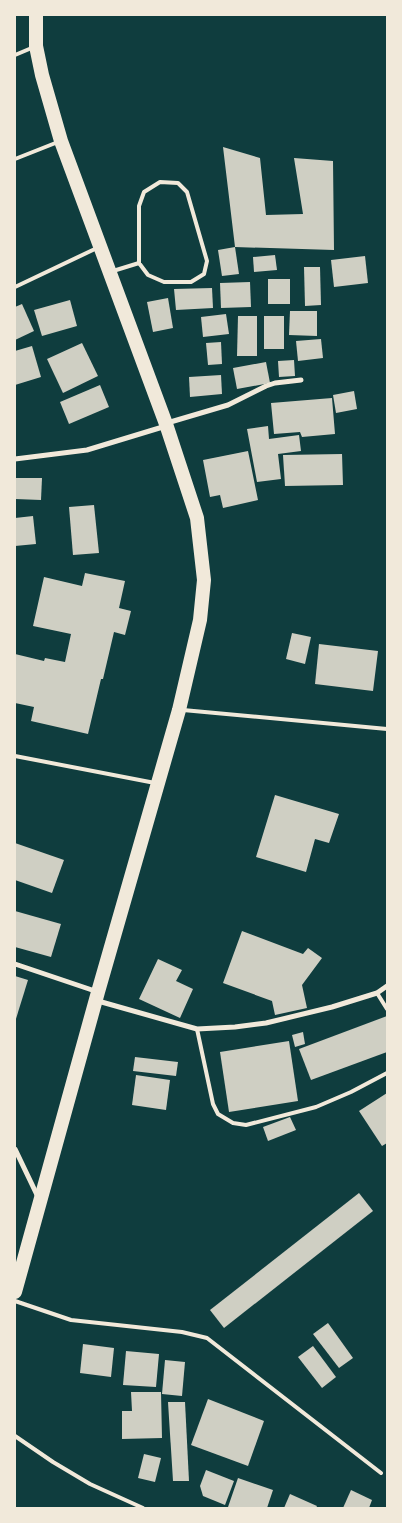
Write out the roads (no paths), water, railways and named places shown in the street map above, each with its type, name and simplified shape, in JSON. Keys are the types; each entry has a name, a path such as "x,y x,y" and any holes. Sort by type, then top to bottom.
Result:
{"highway":[{"path":"15,1292 179,710 200,620 204,580 196,518 166,425 60,141 36,46 36,15"}],"street":[{"path":"15,459 87,450 228,405 275,383 301,380"},
{"path":"15,964 97,996 197,1029 266,1023 332,1007 377,993 387,986"},
{"path":"15,1149 40,1202"}],"lane":[{"path":"15,55 36,46"},
{"path":"15,159 60,141"},
{"path":"160,182 178,183 187,192 208,261 204,274 191,282 164,282 148,276 139,263 138,206 144,192 160,182"},
{"path":"15,287 99,247"},
{"path":"109,273 139,263"},
{"path":"179,710 387,729"},
{"path":"15,756 157,784"},
{"path":"377,993 387,1009"},
{"path":"197,1029 213,1104 218,1114 233,1124 246,1125 316,1107 351,1092 387,1073"},
{"path":"15,1301 71,1320 182,1332 207,1338 380,1473"},
{"path":"15,1436 90,1484 143,1508"}]}
